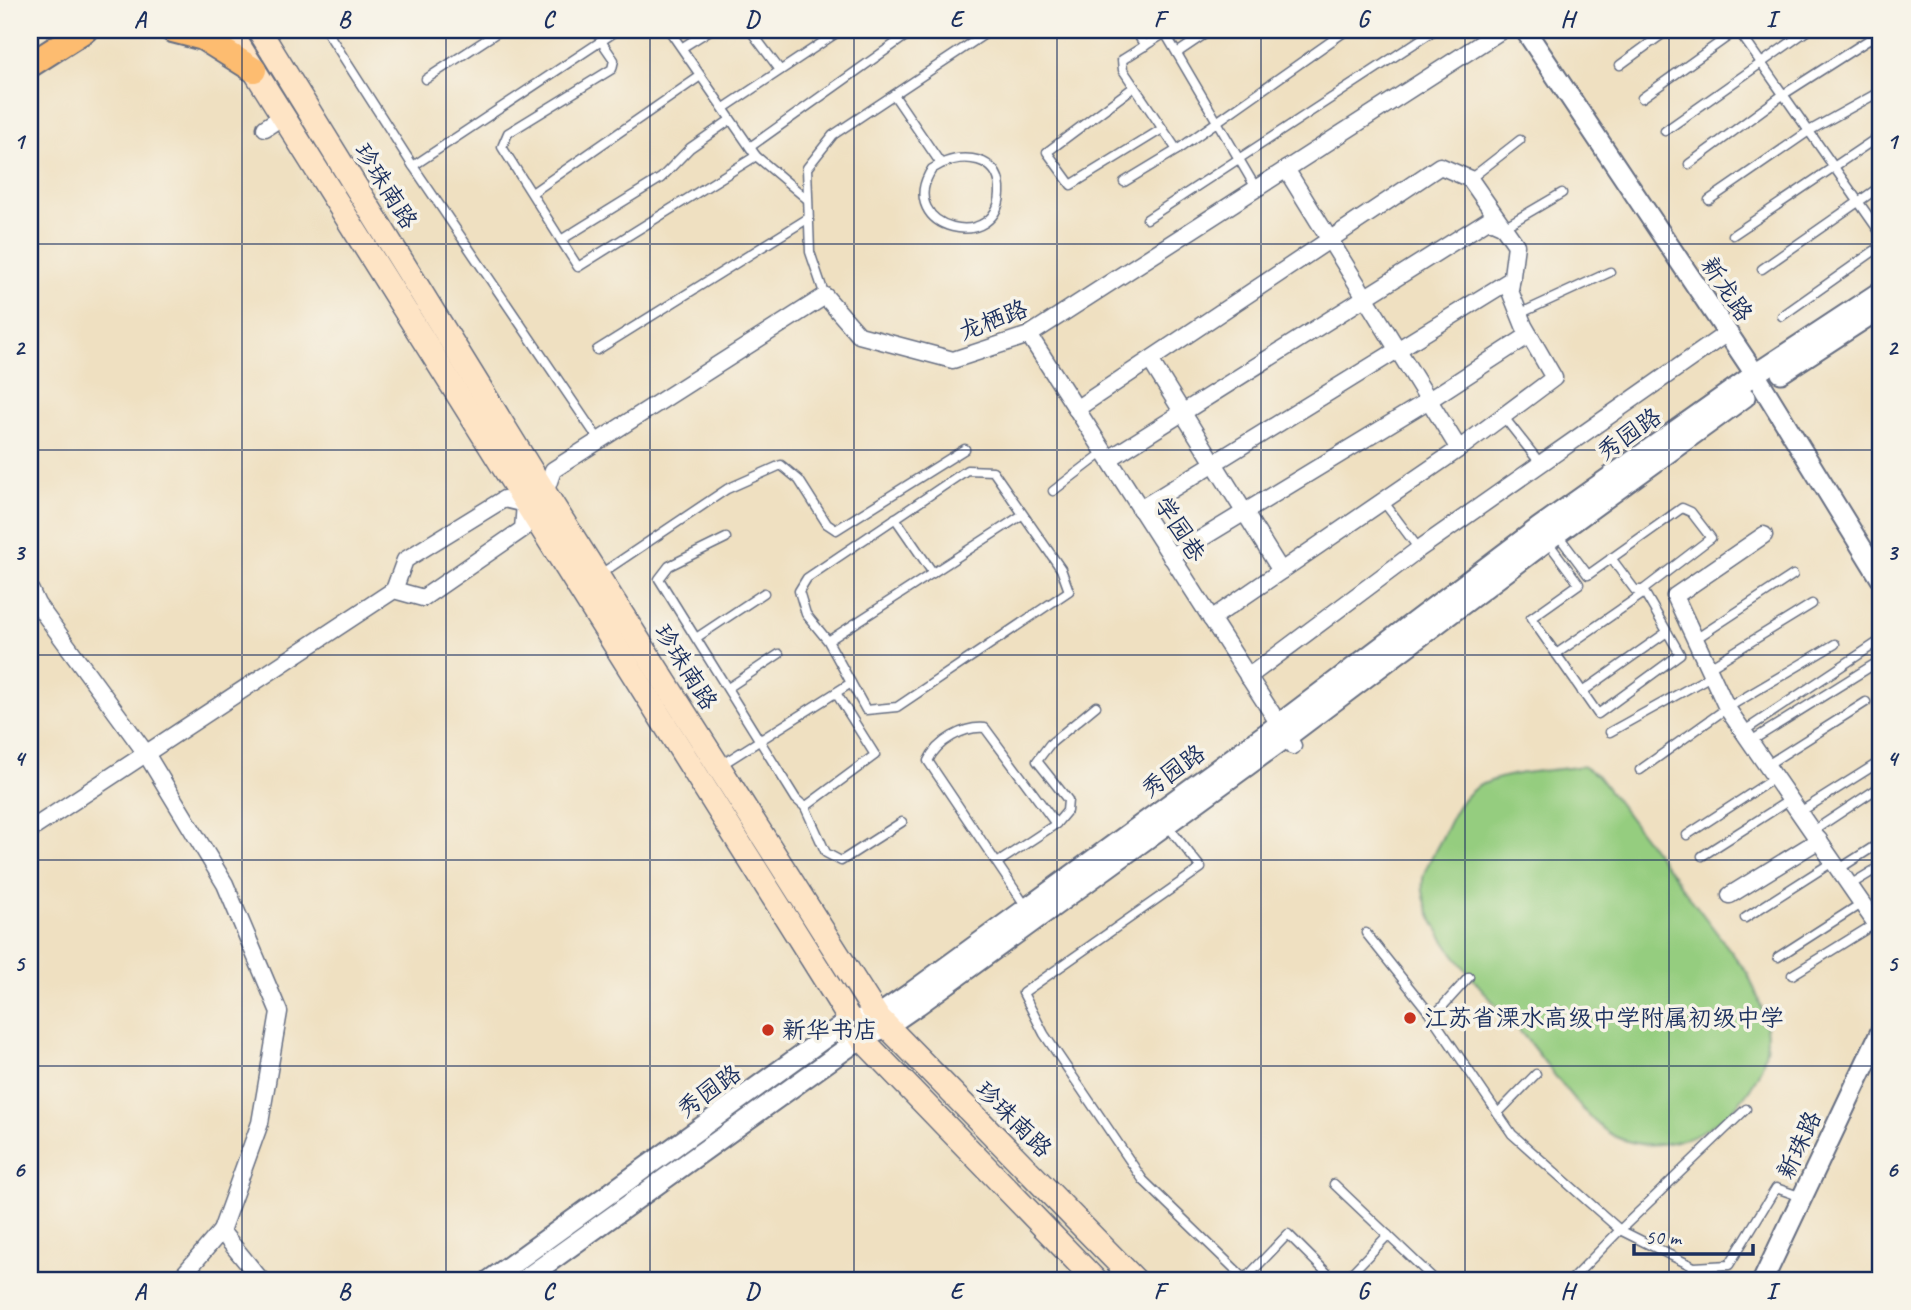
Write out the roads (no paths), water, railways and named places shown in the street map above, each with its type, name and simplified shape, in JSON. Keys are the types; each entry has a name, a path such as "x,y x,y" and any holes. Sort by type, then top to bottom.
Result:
{"main road":[{"path":"30,65 77,35 96,30"},
{"path":"172,30 203,38 254,70"},
{"name":"珍珠南路","path":"229,30 254,70 274,122 535,498 598,576 881,1022 1135,1280"},
{"name":"珍珠南路","path":"259,30 271,40 698,778 854,1029 1095,1280"}],"street":[{"name":"龙栖路","path":"825,296 859,335 953,360 1029,335 1502,30"},
{"name":"新龙路","path":"1525,30 1727,333 1881,579"},
{"path":"1076,409 1440,166 1470,179 1516,245 1510,291 1529,335 1554,379 1459,449 1211,619"},
{"path":"1286,169 1459,449"},
{"path":"1106,456 1183,411 1488,220 1504,227"},
{"path":"1140,509 1396,348 1512,279"},
{"name":"秀园路","path":"490,1280 854,1029 881,1022 1167,825 1286,736 1548,531 1881,291"},
{"path":"394,590 423,598 523,529 535,498 553,470 825,296"},
{"name":"秀园路","path":"1757,380 1881,308"},
{"path":"1248,677 1419,549 1727,333"},
{"name":"学园巷","path":"1029,335 1286,736"},
{"path":"1171,557 1429,400 1529,335"},
{"path":"1150,360 1281,571"},
{"path":"30,831 145,752 394,590 405,560 504,499 535,498"},
{"path":"1764,535 1675,596 1727,708 1879,927"},
{"path":"30,589 37,604 145,752 225,884 279,1012 260,1124 221,1231 179,1280"},
{"name":"秀园路","path":"881,1022 1027,908 1286,736"},
{"path":"1730,895 1816,836"},
{"name":"秀园路","path":"524,1280 854,1029"},
{"name":"新珠路","path":"1763,1280 1881,1031"},
{"path":"221,1231 261,1280"}],"lane":[{"path":"326,30 412,166 599,440"},
{"path":"426,79 501,30"},
{"path":"412,166 618,30"},
{"path":"669,30 756,156 807,199"},
{"path":"683,47 710,30"},
{"path":"750,30 780,71"},
{"path":"724,108 841,30"},
{"path":"750,147 914,30"},
{"path":"825,296 810,252 807,168 833,135 991,30"},
{"path":"1135,30 1145,46"},
{"path":"1177,53 1211,30"},
{"path":"1124,182 1177,150 1347,30"},
{"path":"1147,219 1435,30"},
{"path":"1620,65 1668,30"},
{"path":"1642,98 1738,30 1881,234"},
{"path":"1665,131 1760,61 1808,30"},
{"path":"1689,164 1784,94 1881,32"},
{"path":"1177,150 1123,70 1122,60 1165,33 1256,188"},
{"path":"601,41 614,60 612,69 508,133 502,147 578,267 756,156"},
{"path":"532,193 699,77"},
{"path":"1134,87 1047,152 1071,185 1163,129"},
{"path":"1709,200 1809,131 1881,91"},
{"path":"894,95 941,164"},
{"path":"561,240 661,178 690,148 730,120"},
{"path":"1733,234 1881,135"},
{"path":"1470,179 1520,141"},
{"path":"970,158 982,161 990,168 998,178 1000,201 986,220 963,230 948,228 935,218 927,205 924,191 932,169 941,164 953,159 970,158"},
{"path":"1762,270 1881,186"},
{"path":"1504,227 1562,193"},
{"path":"597,350 807,219"},
{"path":"1782,316 1881,246"},
{"path":"1519,314 1610,272"},
{"path":"1503,416 1540,463"},
{"path":"598,576 727,489 781,465 799,480 827,524 836,530 965,449"},
{"path":"1053,491 1106,456"},
{"path":"967,470 993,471 1021,516 1061,569 1069,591 897,707 866,710 828,641 806,614 799,591 807,578 967,470"},
{"path":"1383,500 1419,549"},
{"path":"1548,531 1573,555 1588,575 1682,508 1691,512 1710,538 1643,592 1556,654"},
{"path":"828,641 1021,516"},
{"path":"895,518 933,573"},
{"path":"1548,531 1563,562 1578,584 1531,618 1598,714 1679,654 1643,592 1635,590 1611,558"},
{"path":"726,538 669,566 659,579 796,799 805,807 826,853 841,861 902,822"},
{"path":"1694,639 1793,575"},
{"path":"696,638 764,593"},
{"path":"1611,732 1709,673 1812,604"},
{"path":"1582,692 1667,632"},
{"path":"1748,736 1881,640"},
{"path":"1640,770 1727,708 1835,644"},
{"path":"728,688 779,654"},
{"path":"1748,736 1881,660"},
{"path":"698,778 851,683"},
{"path":"805,807 876,755 836,694"},
{"path":"1687,835 1866,702"},
{"path":"997,863 1056,824 1067,811 1068,800 1037,761 1050,744 1096,706"},
{"path":"1027,908 928,761 933,749 970,726 985,727 1056,824"},
{"path":"1702,856 1881,761"},
{"path":"1816,836 1881,786"},
{"path":"1167,825 1202,868 1023,993 1044,1034 1143,1180 1245,1279 1288,1234 1334,1280"},
{"path":"1745,918 1881,842"},
{"path":"1850,885 1881,866"},
{"path":"1778,957 1862,903"},
{"path":"1792,975 1879,927"},
{"path":"1366,933 1432,1018 1512,1134 1620,1230 1694,1267 1729,1265 1776,1188 1802,1197"},
{"path":"1432,1018 1469,977"},
{"path":"1498,1113 1536,1074"},
{"path":"1571,1280 1746,1109"},
{"path":"1334,1184 1435,1280"},
{"path":"1345,1280 1388,1235"}],"place":[{"name":"江苏省溧水高级中学附属初级中学","path":"1410,1018"},
{"name":"新华书店","path":"768,1030"}]}
